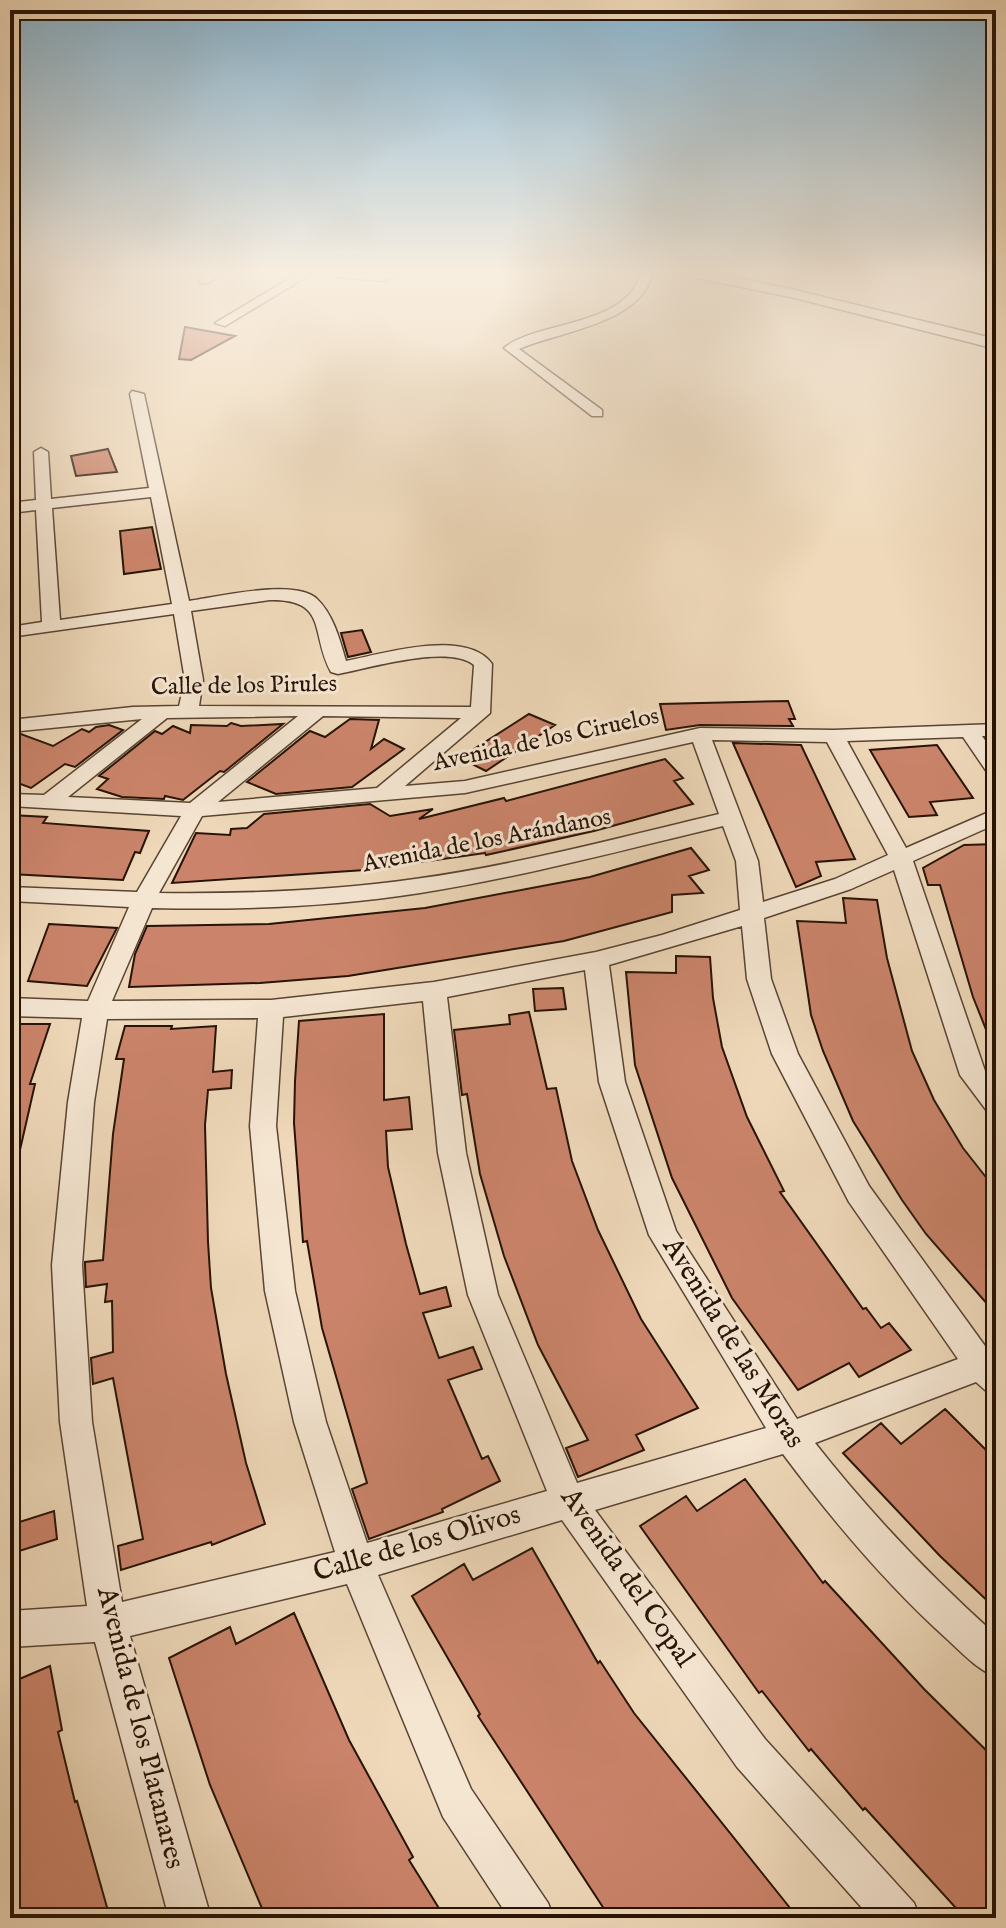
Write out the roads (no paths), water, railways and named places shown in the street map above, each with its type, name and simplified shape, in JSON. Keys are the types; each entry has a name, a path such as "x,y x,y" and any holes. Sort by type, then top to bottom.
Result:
{"street":[{"path":"531,364 597,413"},
{"path":"137,394 194,680 193,697 186,713"},
{"path":"41,452 51,625"},
{"path":"10,508 157,492"},
{"path":"10,632 270,595 306,598 315,606 338,668 432,653 462,652 472,655 483,664 480,713 380,796"},
{"name":"Calle de los Pirules","path":"10,726 133,713 318,710 480,713"},
{"name":"Avenida de los Platanares","path":"190,1918 108,1623 76,1422 67,1265 81,1102 96,1010 143,902 195,810 318,710"},
{"path":"46,804 160,714"},
{"name":"Avenida de los Ciruelos","path":"10,800 195,810 465,787 700,734 834,736 996,730"},
{"path":"970,733 996,771"},
{"path":"700,734 747,861 759,979 785,1054 859,1194 990,1366"},
{"path":"834,736 901,859 973,1075 996,1104"},
{"path":"10,1007 271,1009 434,991 596,960 667,942 843,884 996,816"},
{"name":"Avenida de los Arándanos","path":"10,894 143,902 303,898 417,886 524,866 732,817"},
{"name":"Avenida de las Moras","path":"596,960 612,1082 663,1235 790,1437 849,1514 937,1606 996,1659"},
{"name":"Avenida del Copal","path":"434,991 452,1153 483,1295 568,1501 751,1753 899,1918"},
{"path":"271,1009 263,1126 280,1291 310,1422 356,1564 457,1803 533,1918"},
{"name":"Calle de los Olivos","path":"10,1629 108,1623 356,1564 790,1437 990,1366"}]}
